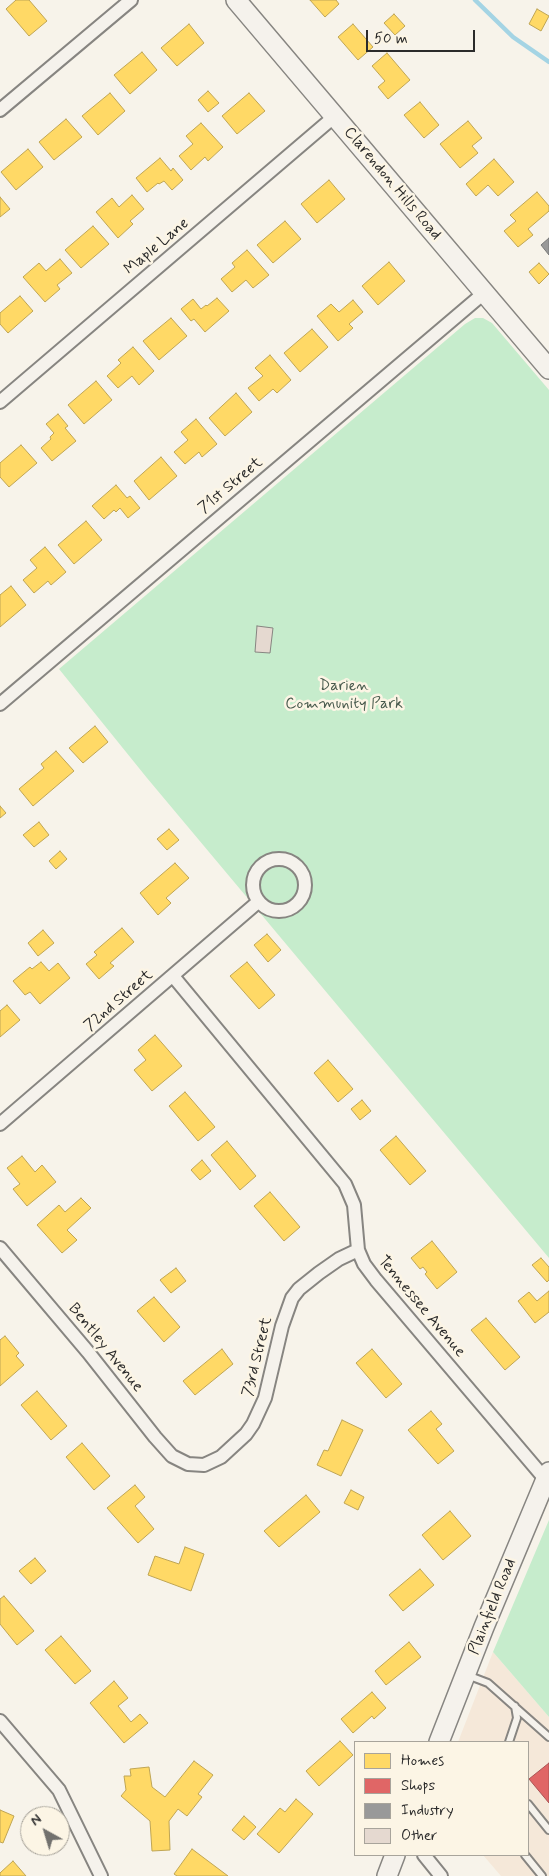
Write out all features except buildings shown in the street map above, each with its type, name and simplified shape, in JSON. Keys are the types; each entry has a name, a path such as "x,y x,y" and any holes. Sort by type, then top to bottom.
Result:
{"street":[{"path":"1,106 131,0"},
{"name":"Clarendon Hills Road","path":"236,0 549,369"},
{"name":"Maple Lane","path":"0,402 334,116"},
{"name":"71st Street","path":"0,704 484,293"},
{"path":"278,858 293,863 300,868 306,885 304,894 292,908 274,911 265,908 258,902 254,895 253,878 262,864 278,858"},
{"name":"72nd Street","path":"0,1124 258,902"},
{"name":"Tennessee Avenue","path":"173,976 345,1184 354,1205 358,1250 364,1264 547,1476"},
{"name":"Bentley Avenue","path":"0,1248 88,1352 155,1437 172,1456 188,1464"},
{"name":"73rd Street","path":"188,1464 204,1464 221,1457 246,1434 266,1398 282,1326 292,1298 299,1289 319,1273 339,1259 358,1250"},
{"name":"Plainfield Road","path":"439,1741 465,1675 537,1508 547,1476"},
{"path":"0,1721 58,1790 101,1876"},
{"path":"387,1876 395,1856"},
{"path":"425,1856 442,1876"}],"lane":[{"path":"465,1675 488,1683 549,1737"},
{"path":"509,1741 517,1718 516,1706"},
{"path":"529,1805 549,1830"},
{"path":"526,1856 542,1876"}],"shaded area":[{"path":"493,1652 549,1717 549,1876 501,1876 484,1856 529,1856 529,1741 458,1741"}],"green space":[{"name":"Darien Community Park","path":"475,318 483,318 492,323 549,390 549,1258 147,778 59,669 465,324"},
{"path":"549,1520 549,1717 493,1652"}],"waterway":[{"path":"475,0 513,37 549,62"}]}
